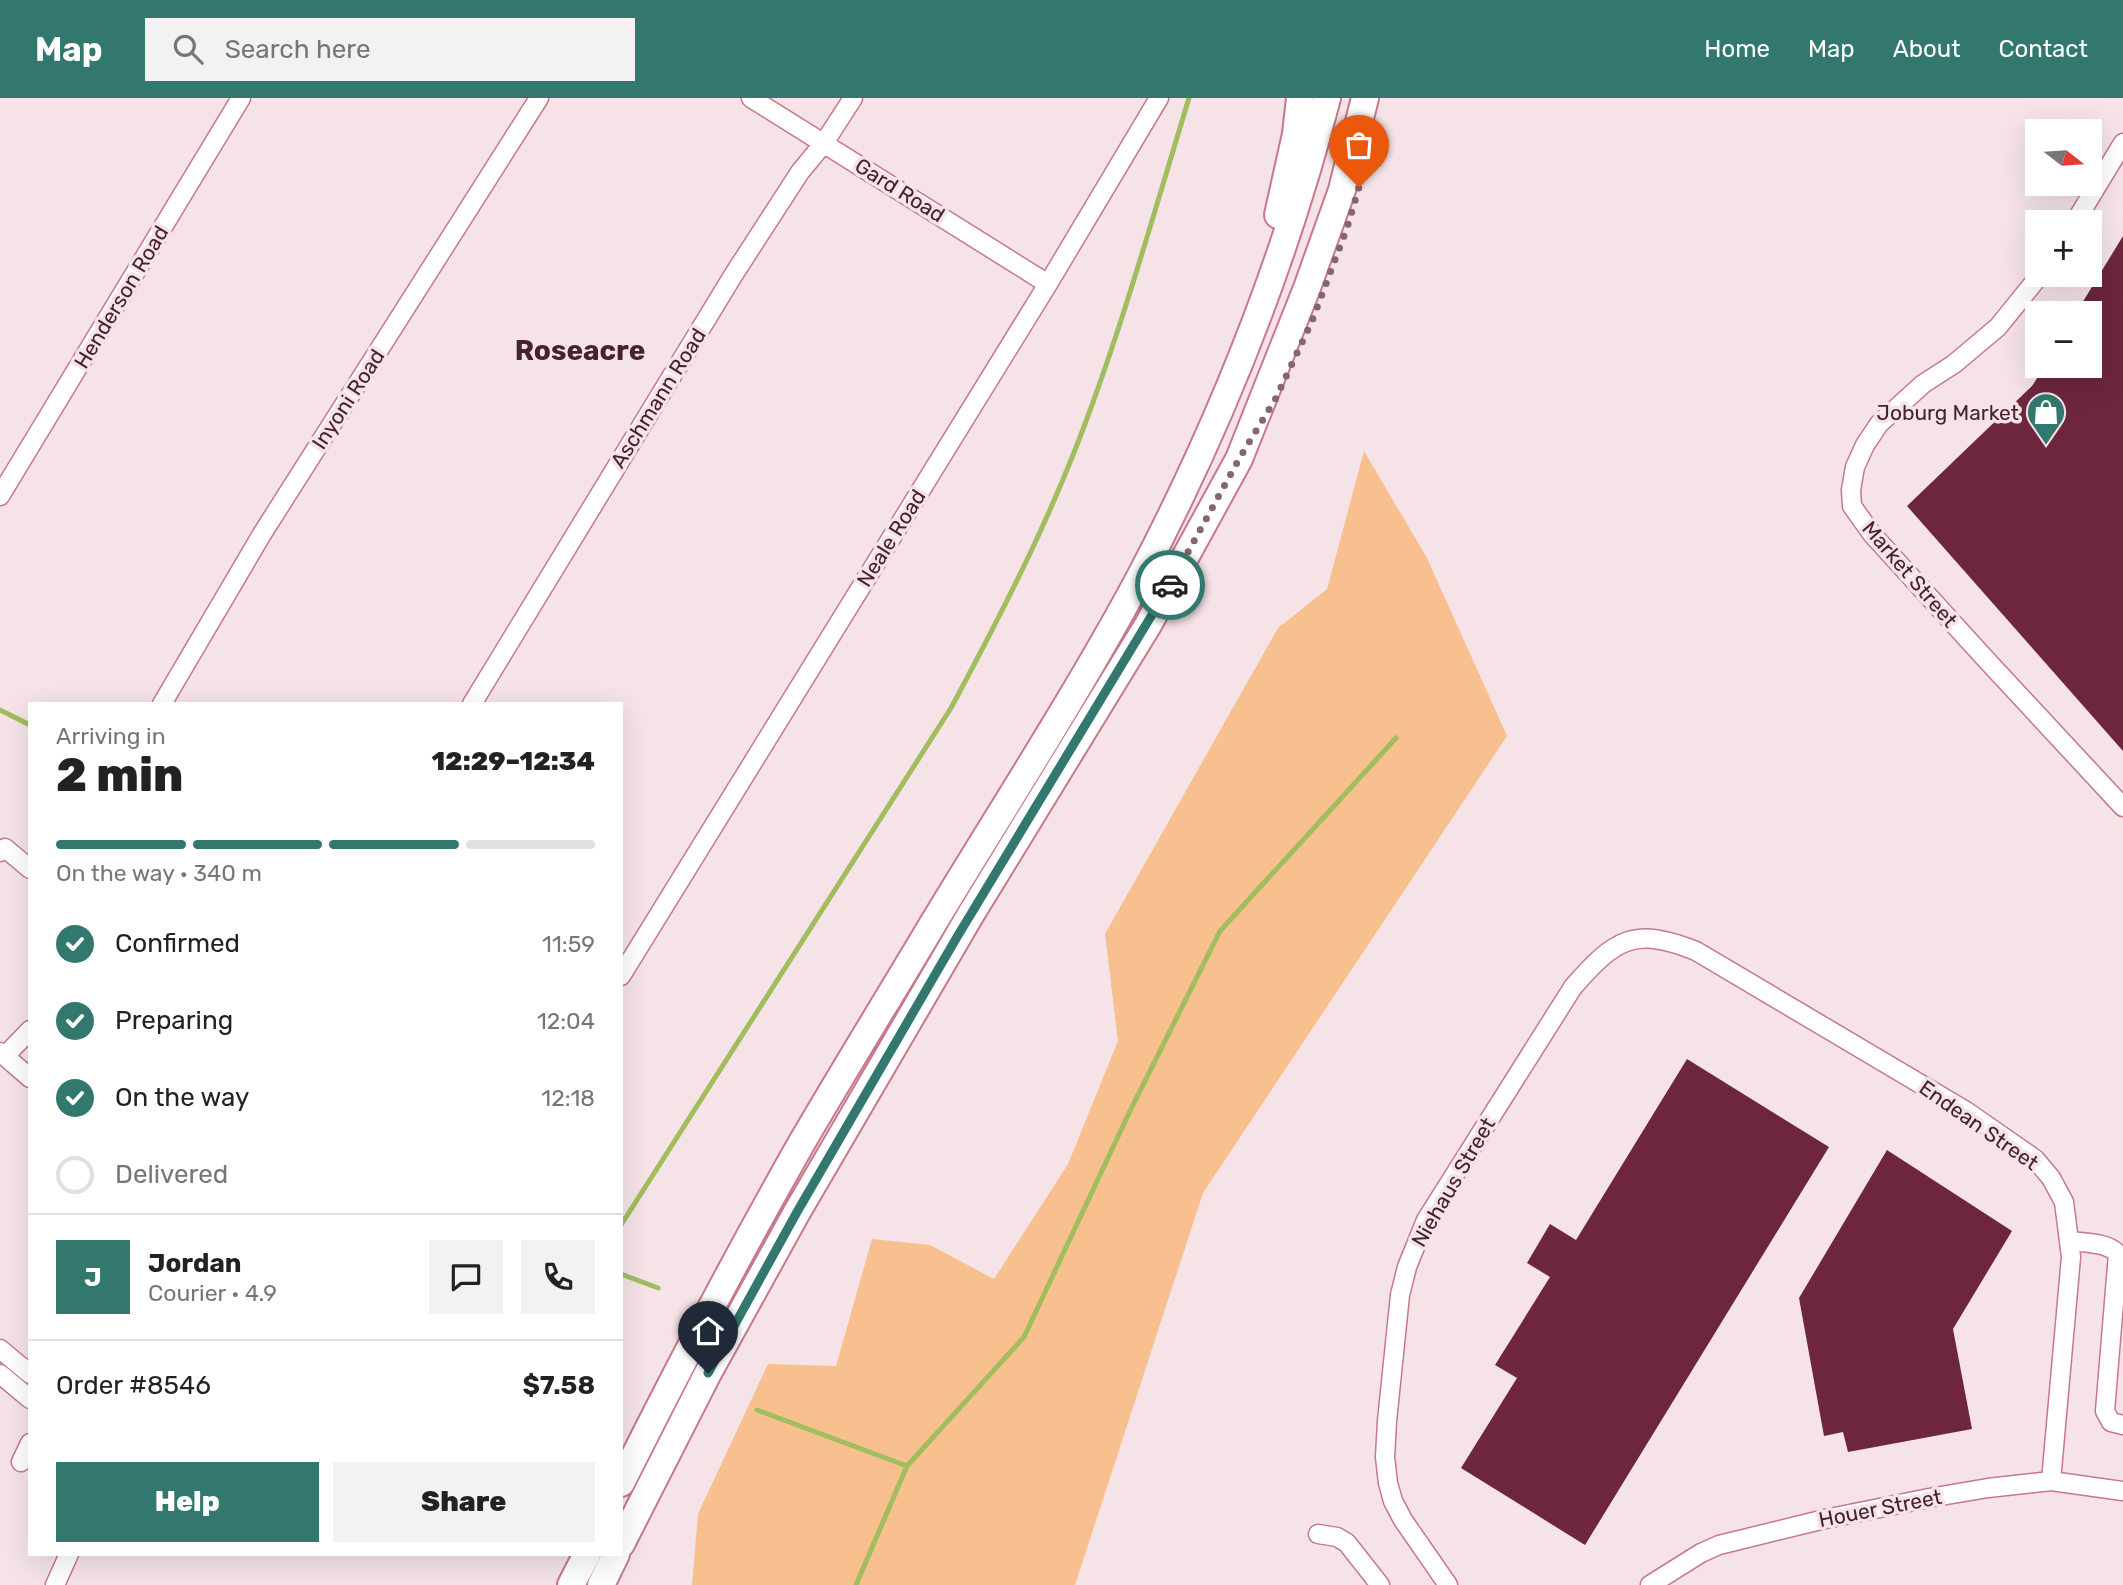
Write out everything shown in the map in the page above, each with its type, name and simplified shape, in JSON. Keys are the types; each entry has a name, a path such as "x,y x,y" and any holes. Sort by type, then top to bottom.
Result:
{"highway":[{"path":"1260,309 1296,134 1300,98"},
{"path":"623,1479 724,1284 802,1143 1035,758 1139,577 1191,473 1260,309 1300,194 1327,98"},
{"path":"1239,459 1307,288 1342,190 1365,98"},
{"path":"623,1540 708,1373 797,1212 971,914 1148,625 1239,459 1276,398 1312,321 1347,228 1384,98"},
{"path":"571,1585 586,1556"},
{"path":"601,1585 615,1556"}],"street":[{"name":"Henderson Road","path":"0,496 241,98"},
{"name":"Inyoni Road","path":"163,702 262,534 539,98"},
{"name":"Gard Road","path":"751,98 1048,284"},
{"name":"Aschmann Road","path":"473,702 734,274 800,172 824,143 853,98"},
{"name":"Neale Road","path":"623,973 1048,284 1159,98"},
{"path":"2082,210 2123,143"},
{"name":"Market Street","path":"2030,287 1998,327 1954,364 1923,384 1879,424 1865,444 1855,467 1851,490 1852,506 1872,534 2123,807"},
{"path":"0,852 5,848 28,867"},
{"name":"Endean Street","path":"1633,940 1673,942 1696,951 1966,1111 2035,1159 2051,1178 2064,1202 2070,1241 2068,1306 2052,1481"},
{"name":"Niehaus Street","path":"1448,1585 1404,1520 1393,1501 1388,1483 1385,1457 1387,1421 1396,1325 1407,1267 1426,1220 1573,987 1596,961 1614,946 1633,940"},
{"path":"28,1032 3,1054 28,1075"},
{"path":"2070,1241 2112,1248 2118,1254 2105,1411 2111,1422 2123,1425"},
{"path":"0,1349 28,1372"},
{"path":"0,1374 28,1397"},
{"path":"20,1462 28,1447"},
{"name":"Houer Street","path":"1650,1585 1701,1553 1744,1538 1929,1498 2052,1481 2123,1491"},
{"path":"1318,1534 1347,1543 1380,1585"},
{"path":"55,1585 68,1556"}],"shaded area":[{"path":"1364,451 1427,558 1507,736 1203,1193 1075,1585 692,1585 698,1514 768,1364 836,1366 872,1239 930,1245 994,1279 1068,1164 1118,1041 1105,934 1278,628 1327,589"}],"building":[{"name":"Joburg Market","path":"2123,236 2123,751 1907,506 2037,378 2102,378 2102,301 2083,301 2092,287 2102,287 2102,270"},
{"path":"1687,1059 1829,1147 1585,1545 1461,1468 1517,1378 1495,1365 1550,1277 1527,1263 1550,1224 1576,1240"},
{"path":"1887,1150 2012,1231 1953,1329 1972,1429 1848,1452 1843,1432 1824,1436 1799,1298"}],"waterway":[{"path":"623,1222 951,708 1001,613 1047,516 1091,407 1189,98"},
{"path":"0,710 28,724"},
{"path":"856,1585 907,1466 1024,1337 1129,1113 1220,931 1396,738"},
{"path":"623,1275 658,1288"},
{"path":"757,1410 907,1466"}],"way so far":[{"path":"1170,585 1239,459 1276,398 1312,321 1347,228 1359,187"}],"place":[{"name":"Joburg Market","path":"2046,446"}],"district":[{"name":"Roseacre","path":"580,350"}],"route":[{"path":"708,1373 797,1212 957,937 1170,585"}]}
